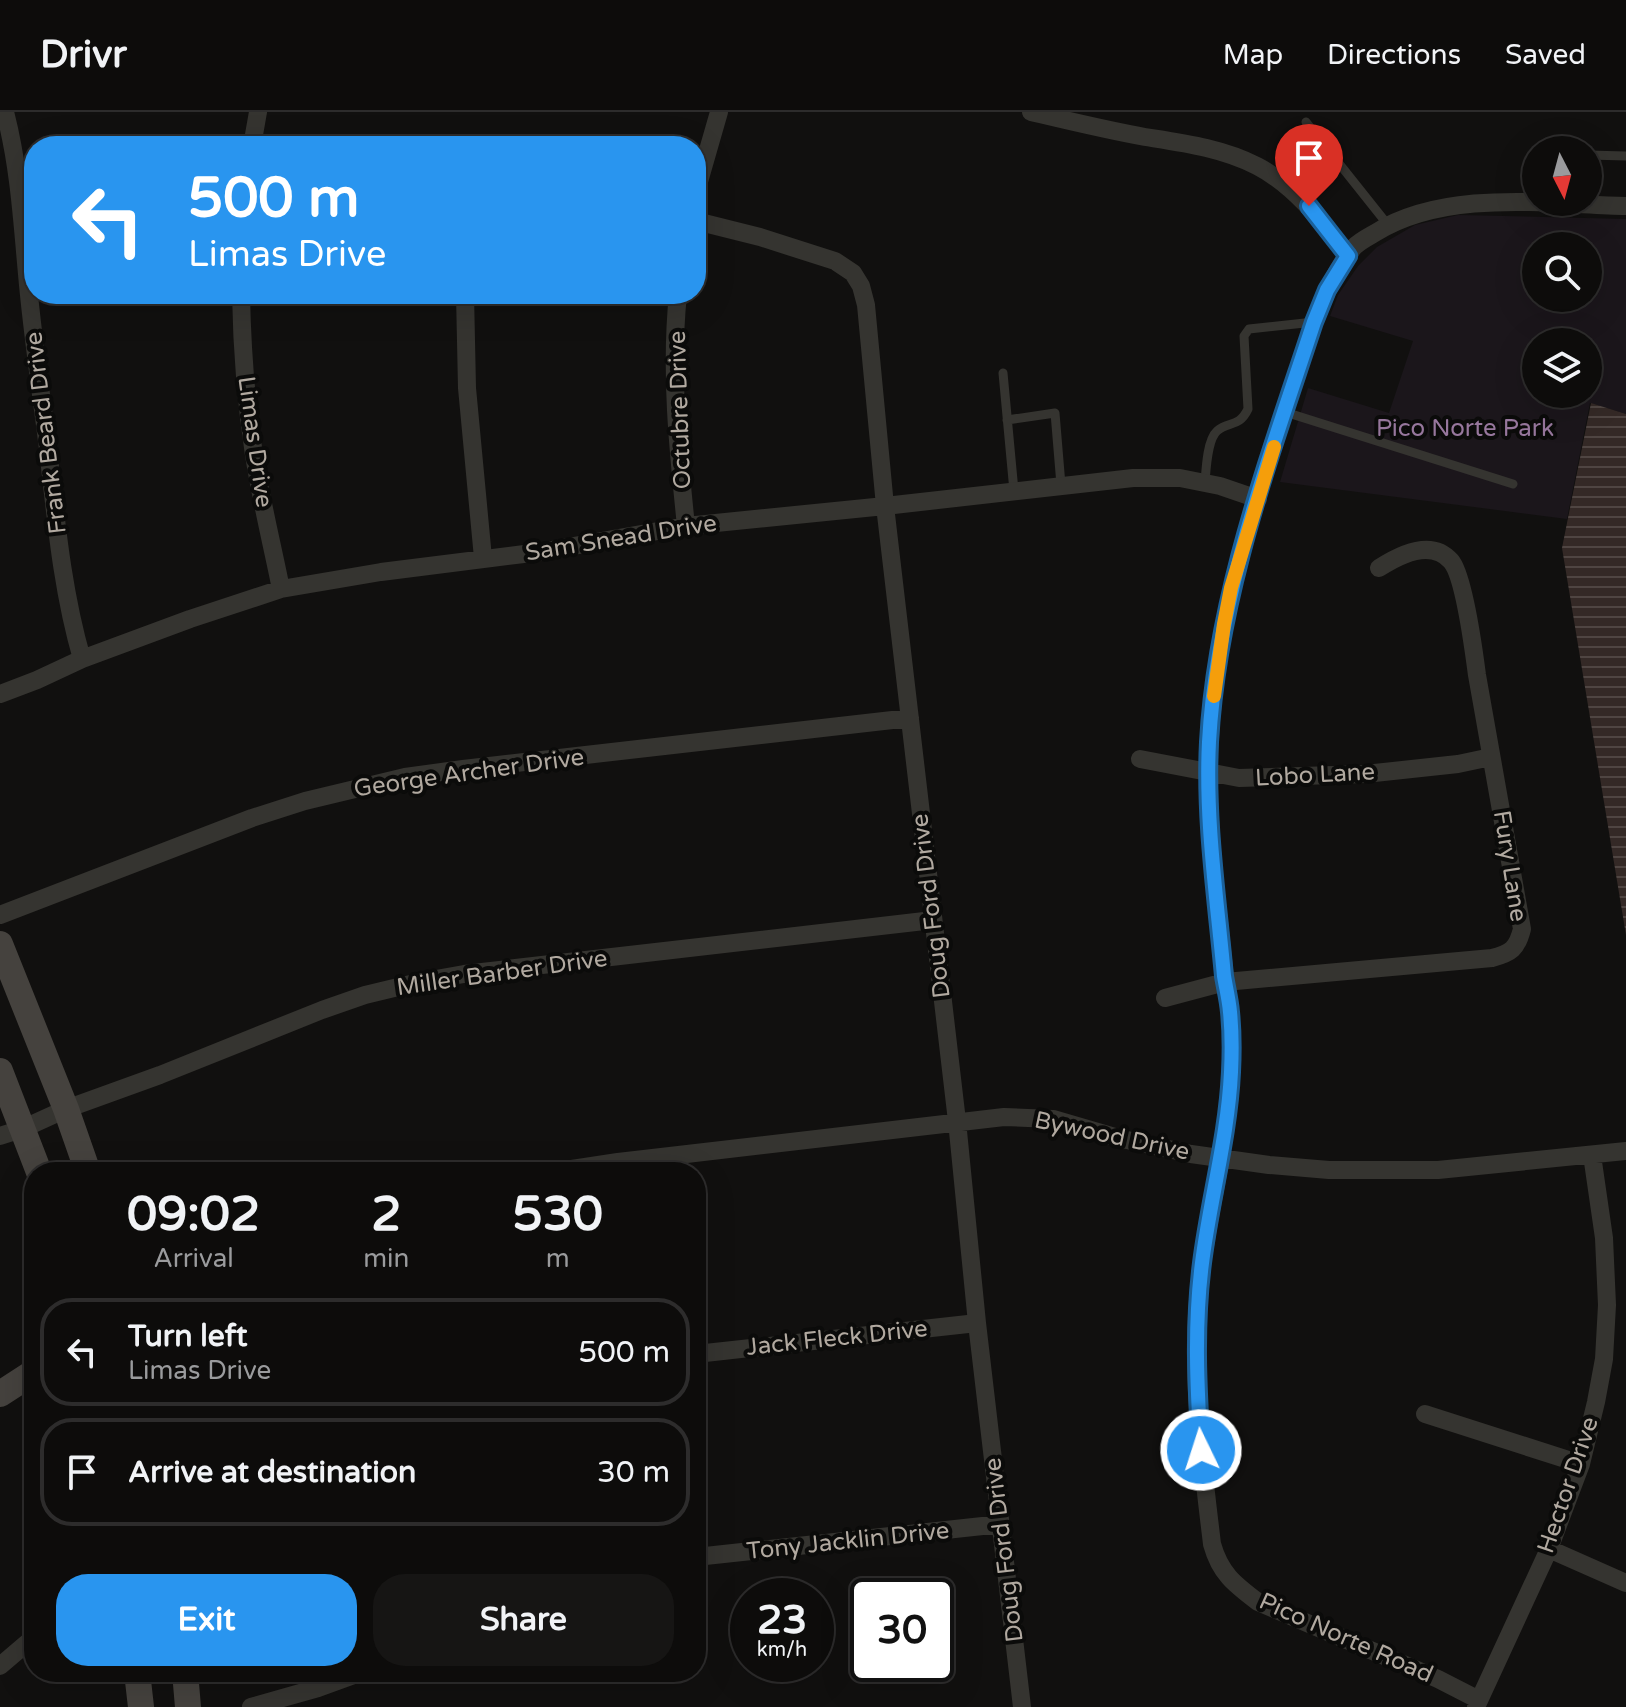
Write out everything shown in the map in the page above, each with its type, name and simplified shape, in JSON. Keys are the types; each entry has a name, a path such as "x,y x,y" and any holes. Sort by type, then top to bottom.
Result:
{"main road":[{"path":"0,944 85,1162"},
{"path":"0,1071 11,1133 32,1162"},
{"path":"0,1394 24,1378"},
{"path":"138,1682 141,1707"},
{"path":"186,1682 188,1707"}],"street":[{"name":"Frank Beard Drive","path":"5,112 20,187 24,239"},
{"path":"254,136 258,112"},
{"path":"706,157 719,112"},
{"path":"1031,112 1098,128 1184,142 1239,158 1277,179 1309,206 1348,256"},
{"name":"Pico Norte Road","path":"1478,1704 1438,1679 1258,1602 1232,1582 1216,1557 1212,1544 1201,1450 1196,1330 1202,1260 1221,1156 1232,1052 1209,828 1209,740 1224,624 1240,553 1327,290 1358,244 1388,225 1442,208 1480,203 1522,203"},
{"name":"Pico Norte Road","path":"1602,205 1626,206"},
{"name":"Doug Ford Drive","path":"706,224 835,261 853,273 861,286 866,305 885,506 1022,1707"},
{"name":"Frank Beard Drive","path":"30,304 62,575 82,659"},
{"name":"Limas Drive","path":"241,304 251,433 281,589"},
{"path":"465,304 467,388 483,558"},
{"name":"Octubre Drive","path":"677,304 674,350 677,440 686,526"},
{"name":"Sam Snead Drive","path":"0,694 82,659 281,589 381,572 540,552 686,526 1061,485 1180,478 1258,499"},
{"name":"Fury Lane","path":"1165,998 1225,982 1492,958 1508,953 1518,942 1522,929 1458,575 1451,561 1439,552 1419,550 1400,555 1379,568"},
{"name":"George Archer Drive","path":"0,915 252,818 369,785 463,769 910,718"},
{"name":"Lobo Lane","path":"1140,759 1239,778 1365,774 1458,764 1491,757"},
{"name":"Miller Barber Drive","path":"11,1133 322,1010 365,995 419,982 464,974 933,920"},
{"name":"Bywood Drive","path":"618,1162 1004,1117 1053,1119 1191,1154 1329,1170 1438,1170 1626,1151"},
{"name":"Hector Drive","path":"1478,1704 1549,1549 1581,1464 1596,1402 1604,1359 1607,1305 1604,1238 1592,1155"},
{"name":"Jack Fleck Drive","path":"706,1353 977,1323"},
{"path":"1425,1414 1581,1464"},
{"name":"Tony Jacklin Drive","path":"706,1556 1001,1524"},
{"path":"1549,1549 1626,1583"},
{"path":"0,1666 24,1646"},
{"path":"251,1707 334,1682"}],"lane":[{"path":"1306,122 1388,225"},
{"path":"1602,155 1626,156"},
{"path":"1205,483 1210,443 1217,431 1234,425 1248,409 1244,336 1249,329 1314,322"},
{"path":"1003,373 1014,491"},
{"path":"1285,412 1513,484"},
{"path":"1007,420 1055,413 1061,485"}],"green space":[{"name":"Pico Norte Park","path":"1458,215 1626,219 1626,414 1602,407 1602,328 1522,328 1522,408 1589,408 1567,519 1280,482 1308,388 1389,413 1413,341 1330,316 1338,295 1358,266 1377,247 1415,225"}],"shaded area":[{"path":"1602,406 1626,414 1626,935 1562,548 1590,408"}],"slow traffic":[{"path":"1214,696 1231,588 1274,447"}],"route":[{"path":"1201,1450 1196,1379 1199,1290 1221,1156 1232,1052 1209,828 1209,740 1224,624 1240,553 1314,322 1327,290 1348,256 1309,206"}]}
